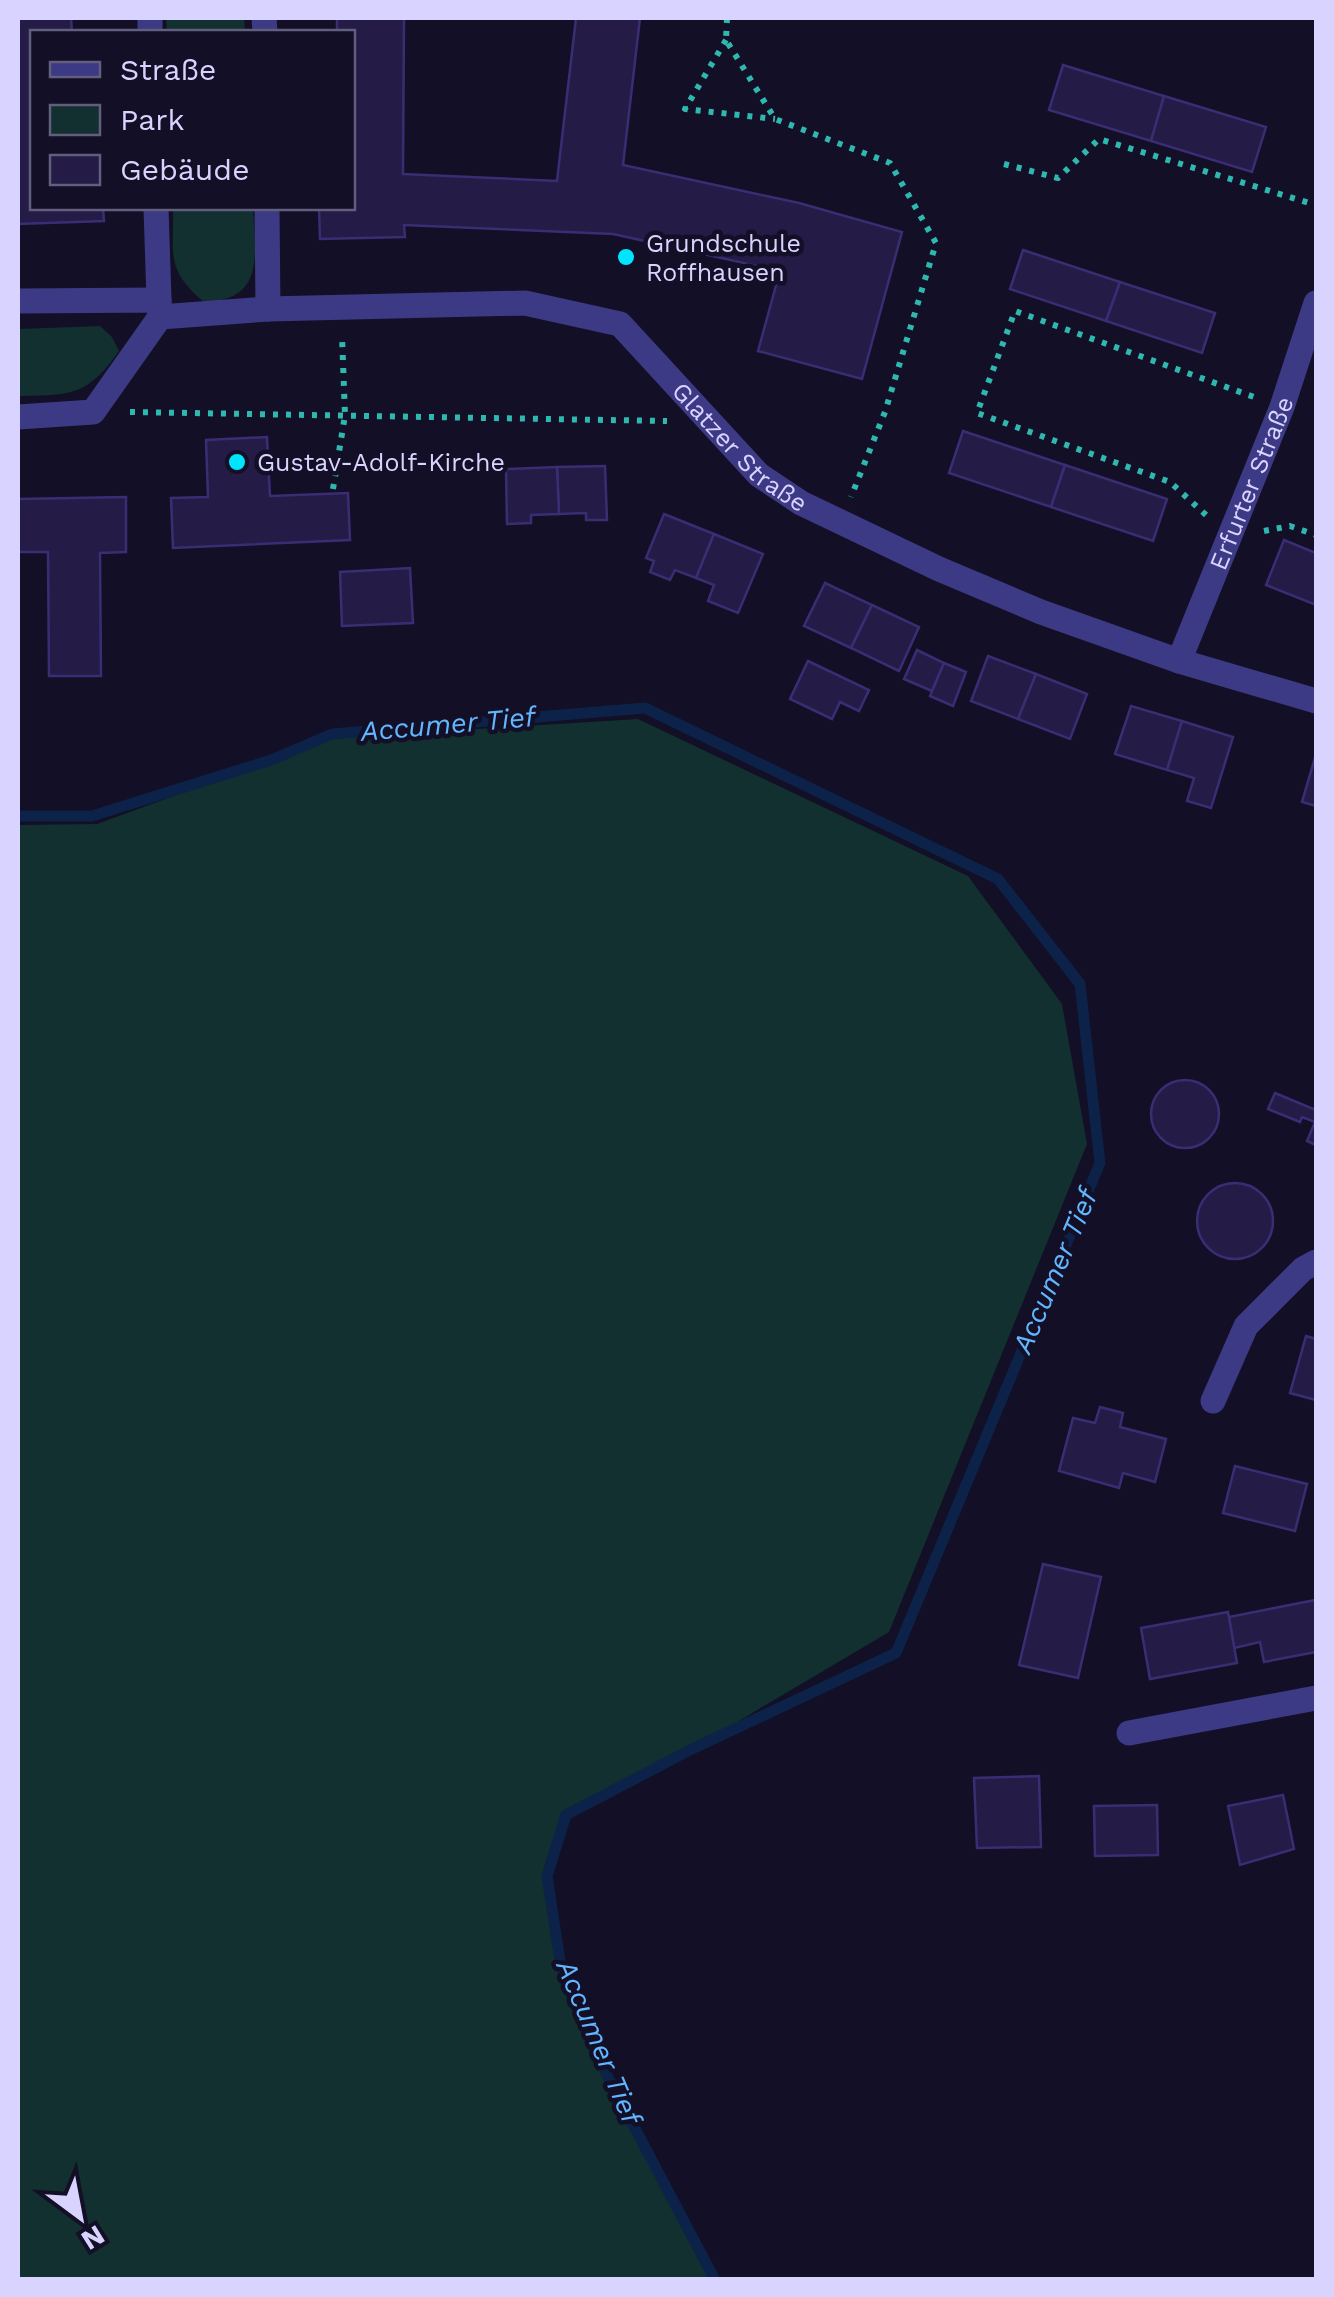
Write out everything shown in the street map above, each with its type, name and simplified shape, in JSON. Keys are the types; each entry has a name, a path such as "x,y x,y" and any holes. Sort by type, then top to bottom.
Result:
{"street":[{"path":"18,418 93,412 160,309 156,210"},
{"path":"267,210 268,309"},
{"name":"Glatzer Straße","path":"18,302 160,309 525,303 620,324 760,475 802,503 939,569 1041,612 1178,661 1316,701"},
{"name":"Erfurter Straße","path":"1178,661 1282,407 1316,303"},
{"path":"1213,1402 1246,1326 1303,1269 1316,1262"},
{"path":"1129,1734 1316,1698"}],"path":[{"path":"727,18 726,40 685,109 775,118 890,163 936,243 885,412 841,522"},
{"path":"726,40 775,118"},
{"path":"1004,164 1058,178 1098,139 1316,205"},
{"path":"333,489 344,415 341,308"},
{"path":"1282,407 1015,311 977,413 1170,482 1229,537 1290,526 1316,535"},
{"path":"93,412 711,422"}],"green space":[{"path":"166,18 244,18 245,30 167,30"},
{"path":"173,210 253,210 253,272 238,293 204,302 177,270"},
{"path":"100,326 119,351 97,377 64,393 18,396 18,329"},
{"path":"638,719 968,876 1062,1004 1087,1144 889,1632 690,1750 566,1816 547,1876 561,1967 608,2077 715,2279 18,2279 18,825 97,824 332,738"}],"building":[{"path":"18,18 71,18 72,30 30,30 30,210 103,210 104,221 18,224"},
{"path":"337,18 404,18 403,174 557,181 576,18 640,18 623,165 799,203 902,232 862,379 758,351 780,271 613,234 404,225 405,237 320,239 319,210 355,210 355,30 337,30"},
{"path":"1063,65 1164,96 1151,141 1049,110"},
{"path":"1164,96 1266,127 1252,172 1151,141"},
{"path":"1023,250 1120,282 1106,321 1010,289"},
{"path":"1120,282 1215,313 1202,353 1106,321"},
{"path":"963,431 1065,465 1051,507 949,473"},
{"path":"267,437 270,496 348,493 350,540 173,548 171,498 208,497 206,440"},
{"path":"1065,465 1167,499 1153,541 1051,507"},
{"path":"605,466 607,520 586,520 586,513 559,514 557,467"},
{"path":"557,467 559,514 531,515 531,523 507,524 506,469"},
{"path":"126,497 126,552 100,553 101,676 49,676 48,552 18,552 18,499"},
{"path":"664,514 714,534 696,578 675,570 670,580 650,572 654,561 646,558"},
{"path":"714,534 763,554 738,613 708,601 714,585 696,578"},
{"path":"1284,540 1316,553 1316,605 1266,585"},
{"path":"410,568 413,623 342,626 340,572"},
{"path":"825,583 872,605 851,648 804,626"},
{"path":"872,605 919,627 899,671 851,648"},
{"path":"917,650 944,663 932,691 904,679"},
{"path":"988,656 1036,674 1018,719 971,701"},
{"path":"808,661 869,690 859,711 840,702 832,719 790,699"},
{"path":"944,663 966,672 953,706 930,696"},
{"path":"1036,674 1087,694 1070,739 1018,719"},
{"path":"1131,706 1182,721 1167,770 1115,754"},
{"path":"1182,721 1233,737 1211,808 1187,801 1194,778 1167,770"},
{"path":"1316,754 1316,806 1302,802"},
{"path":"1185,1080 1198,1082 1209,1090 1217,1101 1217,1127 1209,1138 1198,1146 1185,1148 1172,1146 1161,1138 1153,1127 1151,1114 1153,1101 1161,1090 1172,1082"},
{"path":"1275,1093 1316,1110 1316,1145 1307,1141 1315,1122 1302,1117 1300,1122 1268,1109"},
{"path":"1235,1183 1262,1194 1273,1221 1262,1248 1235,1259 1208,1248 1197,1221 1208,1194"},
{"path":"1306,1336 1316,1339 1316,1400 1290,1393"},
{"path":"1100,1407 1123,1413 1120,1427 1166,1439 1155,1482 1123,1473 1119,1488 1059,1471 1073,1418 1095,1423"},
{"path":"1235,1466 1307,1484 1295,1531 1223,1513"},
{"path":"1043,1564 1101,1577 1078,1678 1019,1665"},
{"path":"1315,1600 1316,1652 1264,1662 1260,1642 1234,1648 1229,1617"},
{"path":"1228,1612 1237,1663 1150,1679 1141,1628"},
{"path":"1039,1776 1041,1847 977,1848 974,1778"},
{"path":"1283,1795 1294,1849 1240,1865 1228,1806"},
{"path":"1157,1805 1158,1855 1095,1856 1094,1806"}],"waterway":[{"name":"Accumer Tief","path":"18,816 92,816 271,760 332,734 645,708 998,879 1080,984 1100,1163 896,1653 690,1750 566,1815 547,1876 561,1967 608,2077 715,2280"}],"place":[{"name":"Grundschule Roffhausen","path":"626,257"},
{"name":"Gustav-Adolf-Kirche","path":"237,462"}]}
